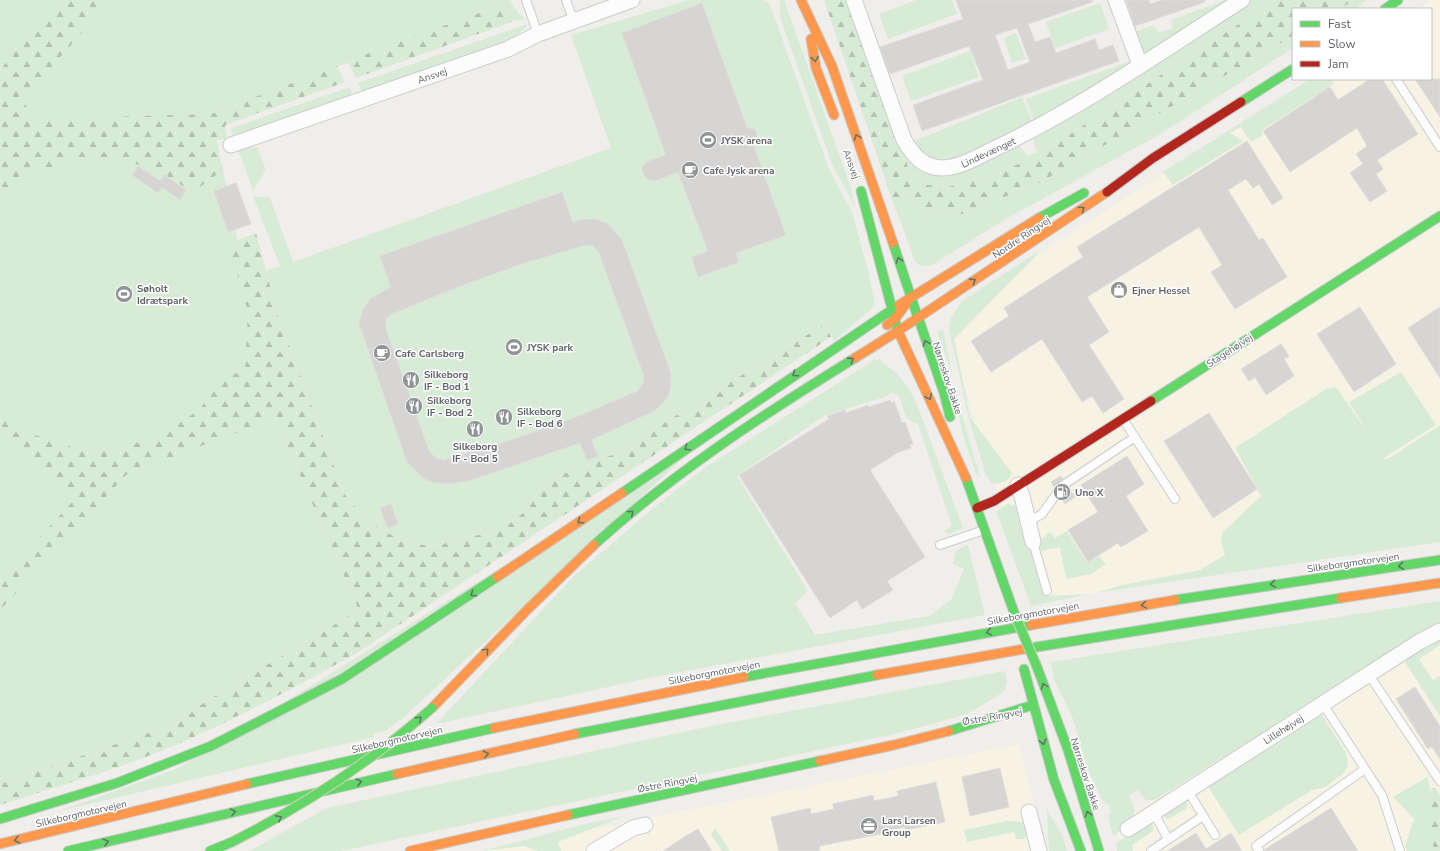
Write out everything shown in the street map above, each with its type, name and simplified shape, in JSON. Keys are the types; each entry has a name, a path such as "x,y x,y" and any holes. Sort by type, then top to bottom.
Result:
{"main road":[{"name":"Ansvej","path":"801,0 808,20 831,64 884,212 911,297"},
{"path":"1386,8 1398,0"},
{"name":"Ansvej","path":"808,20 816,68 838,126"},
{"name":"Nordre Ringvej","path":"916,313 1099,198 1154,158 1292,70"},
{"name":"Nordre Ringvej","path":"0,819 117,783 199,751 277,714 342,679 433,621 911,297 1025,225 1098,185 1154,158"},
{"name":"Ansvej","path":"859,185 865,199 893,310"},
{"path":"717,448 898,331 928,299 1098,185"},
{"name":"Stagehøjvej","path":"977,508 994,501 1440,216"},
{"path":"882,328 895,319 911,297"},
{"name":"Nørreskov Bakke","path":"911,297 944,393 962,467"},
{"name":"Nørreskov Bakke","path":"893,310 898,331 905,349 962,467 1014,612 1051,705 1076,776 1099,851"},
{"path":"210,851 232,842 284,816 332,788 393,742 432,708 561,574 663,487 717,448 768,408 856,346"},
{"name":"Silkeborgmotorvejen","path":"0,844 426,743 781,670 1262,586 1440,560"},
{"path":"68,851 380,777 534,743 757,698 917,667 1170,624 1440,583"},
{"name":"Nørreskov Bakke","path":"1014,612 1024,669 1054,780 1081,851"},
{"name":"Østre Ringvej","path":"410,851 570,814 716,784 928,737 1033,705"},
{"path":"1051,705 1049,711 1037,718 1055,741"},
{"name":"Østre Ringvej","path":"928,737 986,729"},
{"path":"1071,793 1091,851"}],"street":[{"name":"Ansvej","path":"231,145 508,49 538,34 632,0"},
{"name":"Lindevænget","path":"854,0 904,140 911,152 919,160 930,167 942,168 959,166 1034,130 1242,0"},
{"path":"1116,0 1140,65"},
{"path":"1018,485 1033,542"},
{"name":"Lillehøjvej","path":"1128,829 1418,642 1440,631"},
{"path":"1029,812 1039,851"},
{"path":"594,851 633,828 645,825"}],"lane":[{"path":"526,0 538,34"},
{"path":"566,0 574,22"},
{"path":"1397,80 1440,147"},
{"path":"1123,418 1175,500"},
{"path":"1028,522 1042,514 1062,486 1135,437"},
{"path":"940,545 985,530"},
{"path":"1033,542 1047,591"},
{"path":"1369,674 1440,781"},
{"path":"1324,704 1382,795 1400,851"},
{"path":"1259,851 1256,846 1365,769"},
{"path":"1188,791 1215,835"},
{"path":"1154,813 1168,839"},
{"path":"1151,851 1203,816"},
{"path":"31,845 62,829"}],"shaded area":[{"path":"1431,0 1440,0 1440,541 1034,602 977,431 952,335 1013,270 1309,80 1432,80 1432,8 1419,8"},
{"path":"1440,618 1440,851 1123,851 1116,824 1335,678"},
{"path":"1019,744 1046,851 482,851"}],"green space":[{"name":"Søholt Idrætspark","path":"0,0 490,0 493,8 211,114 275,418 359,610 160,729 0,784"},
{"path":"58,0 111,0 22,100 36,119 211,114 337,66 345,82 225,125 227,139 216,140 223,170 193,192 155,169 111,158 67,161 25,177 0,198 0,70"},
{"path":"490,0 506,0 514,21 356,78 347,61 493,8"},
{"path":"506,0 510,0 518,13 525,18 523,20 514,21"},
{"path":"689,0 763,0 770,5 829,169 852,212 869,274 875,306 834,341 825,324 612,455 546,481 527,510 499,532 472,536 432,547 398,539 368,521 345,495 278,317 266,271 280,266 253,196 270,198 293,262 611,148 571,35"},
{"path":"780,0 784,0 851,188 855,207 832,164 780,17"},
{"path":"824,0 847,0 906,158 909,173 927,185 948,187 985,178 1035,157 1276,0 1353,0 1341,8 1292,8 1292,37 1041,182 963,214 925,210 905,198 893,202"},
{"path":"917,0 952,0 957,14 888,39 879,14"},
{"path":"1228,0 1149,51 1144,53 1142,51 1135,32 1154,25 1158,33 1173,28 1171,20"},
{"path":"1251,0 1276,0 1035,157 985,178 948,187 927,185 909,173 906,158 915,168 926,173 938,176 951,176 1017,143 1027,155 1037,153 1032,137"},
{"path":"1353,0 1367,0 1356,8 1341,8"},
{"path":"1100,3 1109,29 1055,48 1046,22"},
{"path":"527,24 525,29 510,39 364,91 361,90 358,83"},
{"path":"1016,33 1026,59 1012,63 1004,38"},
{"path":"1292,37 1292,49 1162,133 1004,220 932,265 920,266 915,261 893,202 905,198 925,210 963,214 1041,182"},
{"path":"970,51 979,77 911,101 902,76"},
{"path":"1130,61 1128,64 1034,122 1026,99"},
{"path":"1308,80 1332,80 1334,84 1262,130 1263,135 1251,142 1241,127 1230,133 1243,141 1173,185 1163,172"},
{"path":"350,87 352,92 350,96 233,137 231,128"},
{"path":"1022,97 1034,126 955,158 930,158 921,153 917,148 914,141"},
{"path":"257,147 266,170 253,190 238,149"},
{"path":"256,233 278,317 345,495 368,521 398,539 432,547 472,536 499,532 527,510 546,481 612,455 825,324 831,337 357,653 230,720 164,750 70,783 0,805 0,784 160,729 359,610 275,418 127,474 0,610 0,580 75,499 0,430 0,411 32,434 75,448 119,448 162,435 199,410 226,375 245,372 248,312 229,244"},
{"path":"1039,251 1032,260 954,339 970,417 1012,473 1008,480 997,484 992,483 986,475 969,419 949,328 951,318 962,301"},
{"path":"943,329 952,373 937,332"},
{"path":"882,359 881,362 893,370 902,379 916,402 963,528 949,534 943,531 952,526 918,424 907,419 899,396 890,392 888,396 824,416 737,476 808,591 795,603 815,635 929,616 951,600 964,569 953,564 956,551 968,545 985,615 654,677 436,724 573,577 651,510 703,469 874,360"},
{"path":"1401,372 1436,425 1384,458 1386,460 1440,425 1440,542 1095,593 1122,585 1200,570 1225,555 1221,541 1223,532 1261,496 1235,448 1326,389 1335,387 1367,432 1349,402"},
{"path":"954,388 980,477 976,474 962,432"},
{"path":"696,446 403,718 385,731 373,734 374,737 59,811 179,768"},
{"path":"1007,504 1014,505 1017,508 1043,593 1046,596 1089,594 1031,606 997,513 998,510"},
{"path":"1067,531 1087,563 1099,556 1106,564 1091,574 1066,579 1060,547 1041,551 1039,542 1050,532 1055,538"},
{"path":"1440,601 1440,622 1155,800 1146,800 1138,790 1129,795 1135,810 1127,825 1113,836 1108,815 1111,813 1109,805 1104,803 1088,770 1073,719 1054,679 1051,662"},
{"path":"1440,639 1440,645 1419,659 1433,680 1440,676 1440,716 1405,662 1408,658"},
{"path":"1005,671 1007,681 1005,690 967,714 899,733 341,851 249,851 327,808 711,726"},
{"path":"1320,712 1346,753 1348,765 1344,773 1324,788 1312,790 1239,835 1207,785"},
{"path":"1427,777 1432,804 1432,833 1434,851 1407,851 1405,846 1414,819 1393,797"},
{"path":"1435,787 1440,795 1440,851 1434,851 1431,835 1431,789"},
{"path":"1182,801 1186,802 1188,805 1186,809 1168,819 1165,818 1163,813"},
{"path":"1047,810 1063,837 1067,851 1049,851"},
{"path":"624,816 558,842 561,851 538,851 525,846 482,851 585,824"},
{"path":"1007,821 1025,822 1028,835 1024,839 1016,839 1014,832 967,842 964,830"},
{"path":"1146,823 1151,823 1153,831 1132,845 1133,851 1117,851 1116,843"},
{"path":"715,828 730,851 722,851 711,834"}],"building":[{"path":"956,0 1092,0 1092,2 1028,24 1035,42 1050,37 1056,53 1095,39 1099,50 1113,45 1119,61 922,131 913,105 983,80 969,46 890,74 880,47 963,19","holes":["1017,28 1030,62 1008,70 995,35"]},
{"path":"1126,0 1149,0 1150,4 1162,0 1205,0 1205,2 1135,26"},
{"name":"JYSK arena","path":"702,3 747,128 755,129 757,134 757,138 752,142 786,235 736,253 739,262 698,277 692,257 708,251 678,172 655,181 647,179 642,171 642,168 646,162 666,155 622,33"},
{"path":"1440,79 1440,117 1416,80"},
{"path":"1368,80 1383,80 1418,134 1377,160 1383,169 1376,174 1387,191 1370,202 1350,173 1363,164 1356,154 1367,146 1357,128 1290,172 1263,131 1330,87 1338,100"},
{"path":"1247,141 1283,198 1272,205 1259,184 1253,188 1246,179 1228,190 1259,240 1263,238 1287,277 1235,309 1211,272 1222,265 1199,227 1087,297 1109,332 1089,345 1124,399 1103,413 1092,396 1082,402 1042,339 991,372 971,341 1009,316 1004,308 1083,257 1077,247"},
{"path":"138,166 160,181 164,175 186,190 180,200 162,187 158,193 132,175"},
{"path":"236,183 251,224 228,232 214,191"},
{"path":"562,192 573,223 582,219 595,219 608,224 622,240 670,371 671,385 668,396 654,411 591,440 598,456 587,460 580,443 468,481 447,484 433,482 423,478 407,462 359,323 363,310 370,299 391,287 380,256","holes":["586,245 593,246 599,253 644,376 643,383 638,391 574,418 514,439 443,460 436,458 429,451 385,327 386,319 391,314 521,264"]},
{"path":"1360,307 1396,364 1354,392 1317,334"},
{"path":"1440,307 1440,378 1408,328"},
{"path":"1281,344 1289,356 1284,359 1294,376 1266,395 1255,377 1249,381 1241,369"},
{"path":"890,400 892,403 894,401 902,423 905,422 913,444 910,445 911,448 897,453 870,470 925,557 887,581 893,590 862,609 857,600 830,618 739,475 829,419 827,416 845,410 846,413 868,405 869,407"},
{"path":"1209,413 1257,489 1213,518 1164,441"},
{"path":"1127,456 1144,484 1126,496 1148,531 1121,547 1118,543 1088,562 1068,530 1098,512 1081,485"},
{"path":"1061,476 1063,479 1054,487 1051,482"},
{"path":"1069,488 1075,497 1065,504 1061,497"},
{"path":"391,504 398,524 388,528 380,508"},
{"path":"1415,687 1440,726 1440,759 1432,747 1428,749 1396,699"},
{"path":"1000,768 1009,807 970,816 962,777"},
{"path":"936,782 945,822 905,830 905,827 881,832 881,834 819,846 820,850 779,851 771,817 810,808 811,814 834,809 833,804 873,795 874,801 898,796 897,791"},
{"path":"1331,808 1358,851 1264,851 1264,850"},
{"path":"698,829 712,851 663,851 684,837"},
{"path":"1196,833 1206,849 1231,833 1242,851 1167,851"}],"traffic: fast":[{"path":"1386,8 1398,0"},
{"path":"1241,102 1292,70"},
{"path":"861,191 897,328"},
{"path":"1039,218 1084,193"},
{"path":"1151,401 1440,216"},
{"path":"893,243 917,315"},
{"path":"622,493 893,309"},
{"path":"918,317 944,393 950,417"},
{"path":"594,545 655,493 687,469 753,423 855,358"},
{"path":"966,478 1015,615"},
{"path":"1175,600 1440,560"},
{"path":"0,819 117,783 211,746 342,679 497,577"},
{"path":"1024,649 1341,598"},
{"path":"1015,615 1037,667"},
{"path":"744,677 1031,625"},
{"path":"1037,667 1068,750 1099,851"},
{"path":"1024,669 1054,780 1081,851"},
{"path":"575,734 877,675"},
{"path":"949,731 1033,705"},
{"path":"232,842 311,798 385,747 432,708"},
{"path":"247,784 494,728"},
{"path":"568,815 820,761"},
{"path":"68,851 397,774"},
{"path":"210,851 232,842"}],"traffic: slow":[{"path":"801,0 832,66 893,243"},
{"path":"811,39 816,68 834,115"},
{"path":"898,331 1107,192"},
{"path":"899,305 1039,218"},
{"path":"887,325 895,319 911,297"},
{"path":"898,331 966,478"},
{"path":"855,358 898,331"},
{"path":"497,577 622,493"},
{"path":"432,708 527,610 594,545"},
{"path":"1341,598 1440,583"},
{"path":"1031,625 1175,600"},
{"path":"877,675 1024,649"},
{"path":"494,728 744,677"},
{"path":"820,761 949,731"},
{"path":"397,774 575,734"},
{"path":"0,844 247,784"},
{"path":"410,851 568,815"}],"traffic: jam":[{"path":"1107,192 1153,158 1241,102"},
{"path":"977,508 994,501 1151,401"}],"place":[{"name":"JYSK arena","path":"708,140"},
{"name":"Cafe Jysk arena","path":"690,170"},
{"name":"Ejner Hessel","path":"1119,290"},
{"name":"Søholt Idrætspark","path":"124,294"},
{"name":"JYSK park","path":"514,347"},
{"name":"Cafe Carlsberg","path":"382,353"},
{"name":"Silkeborg IF - Bod 1","path":"411,380"},
{"name":"Silkeborg IF - Bod 2","path":"414,406"},
{"name":"Silkeborg IF - Bod 6","path":"504,417"},
{"name":"Silkeborg IF - Bod 5","path":"475,429"},
{"name":"Uno X","path":"1062,492"},
{"name":"Lars Larsen Group","path":"869,826"}]}
